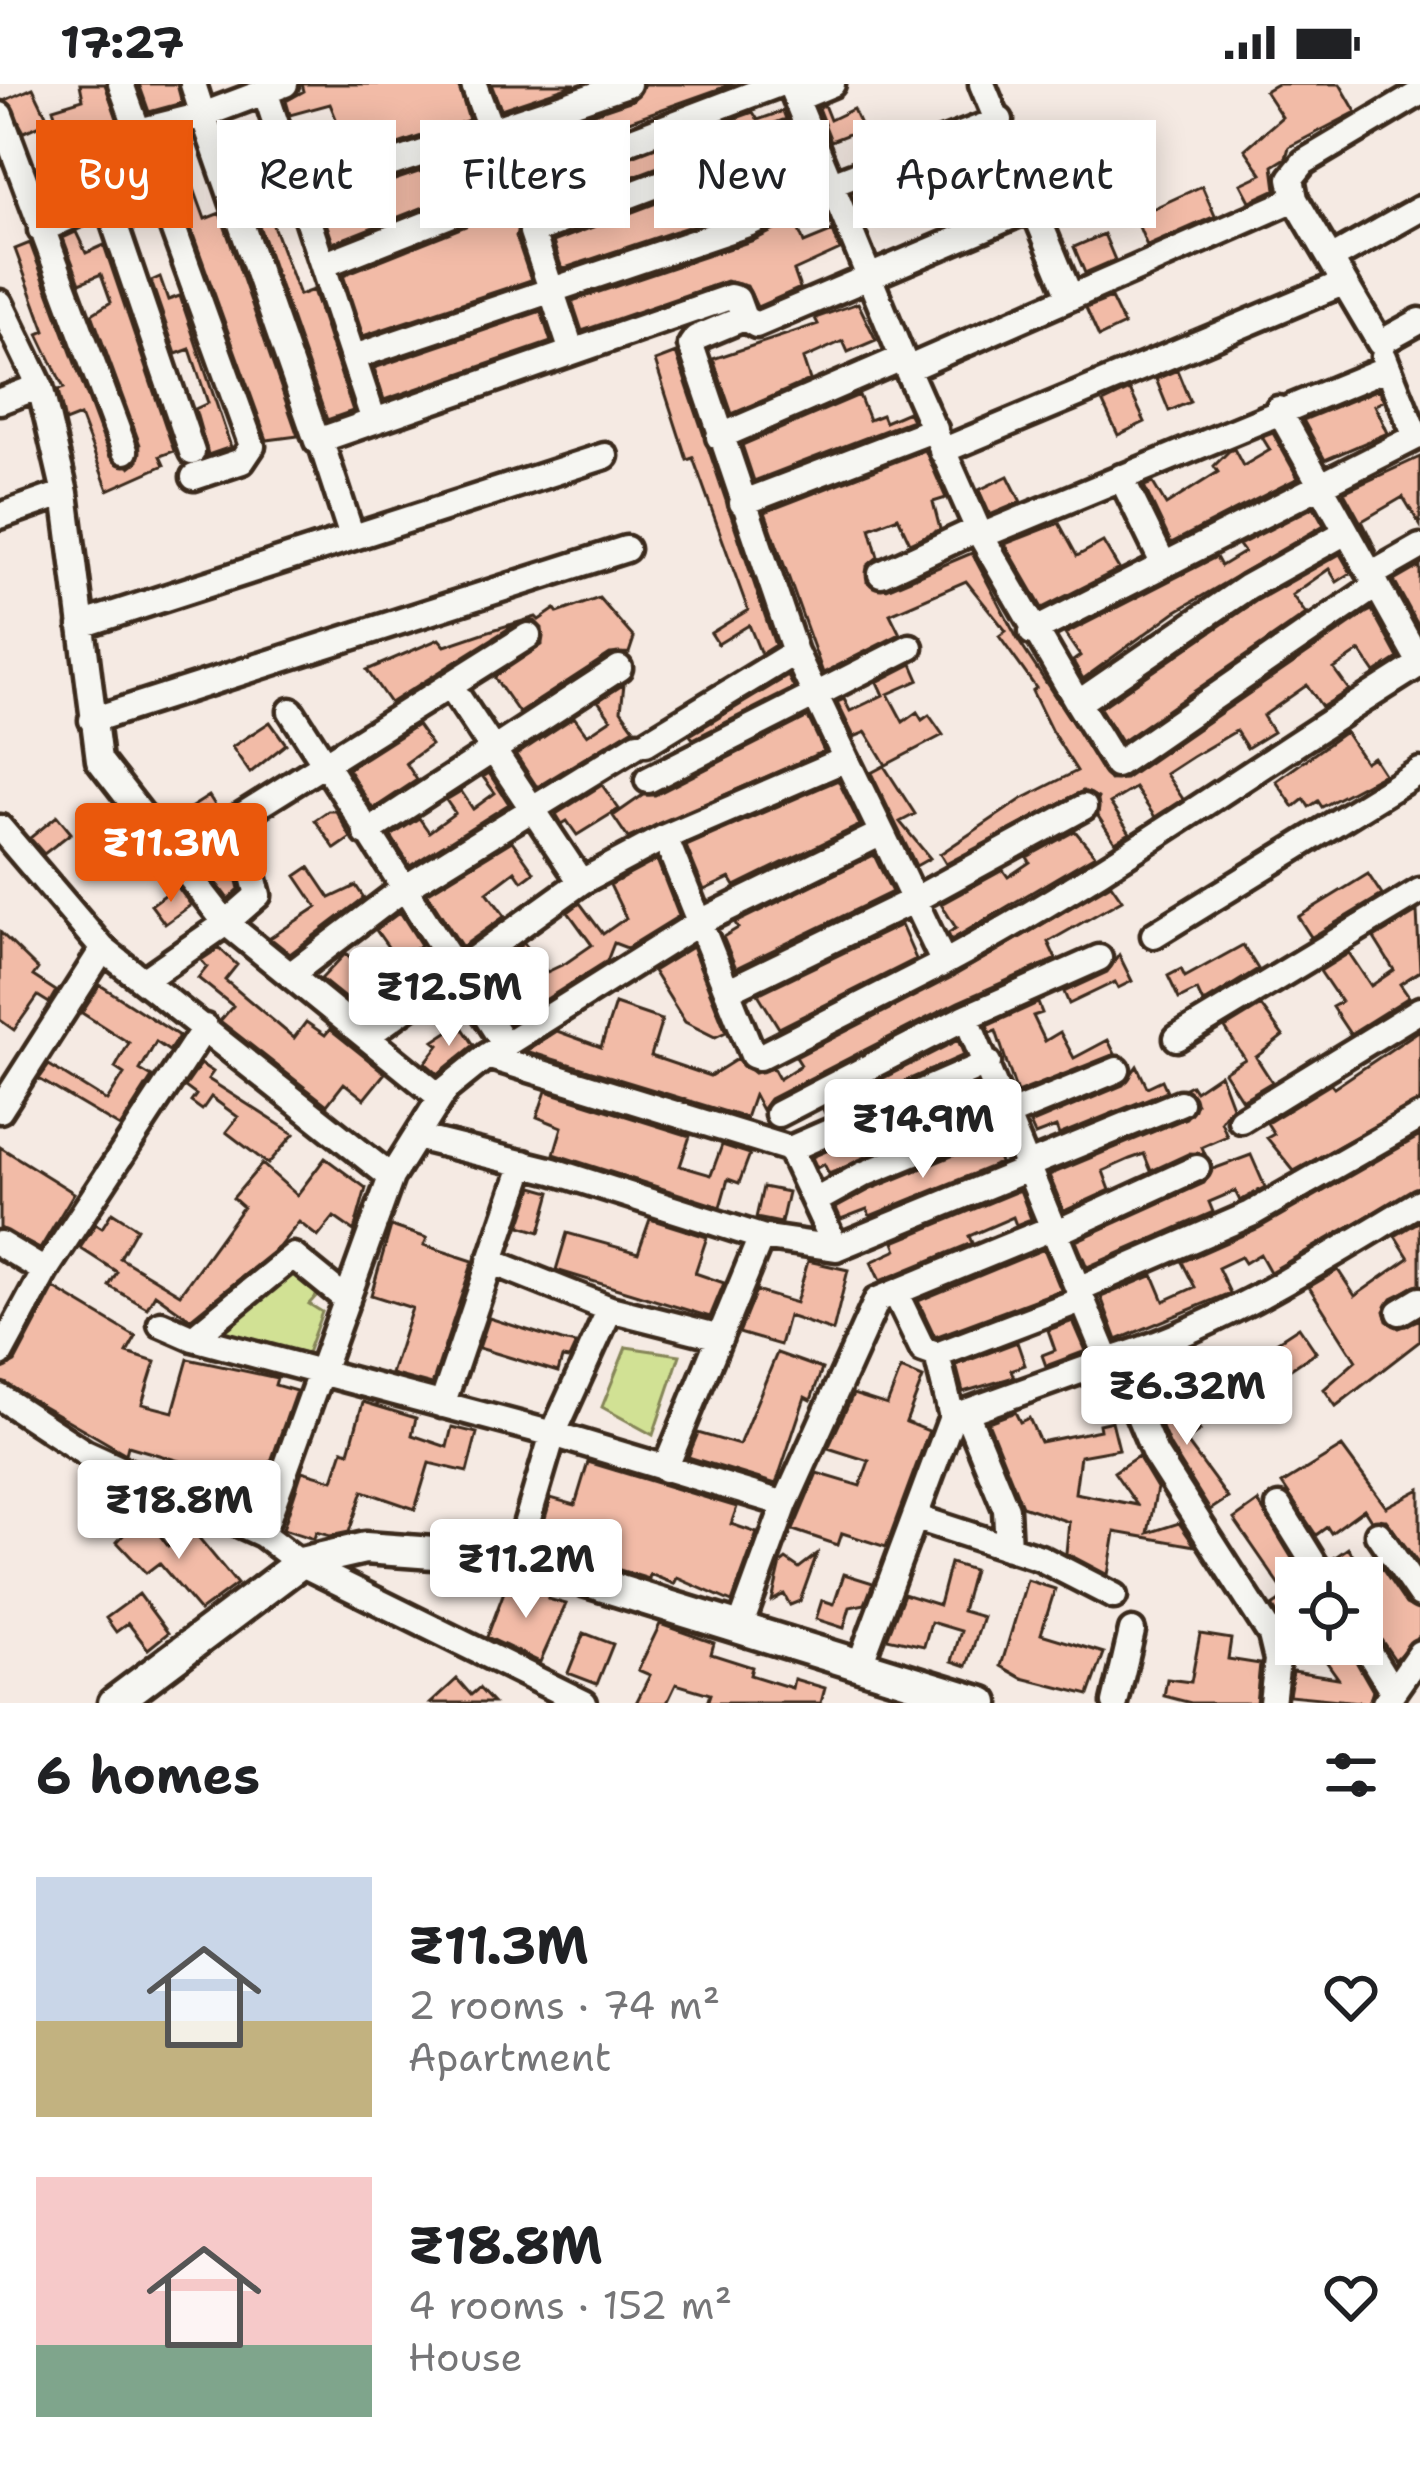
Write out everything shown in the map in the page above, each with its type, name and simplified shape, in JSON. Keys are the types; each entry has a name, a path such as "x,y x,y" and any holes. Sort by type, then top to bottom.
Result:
{"main road":[{"path":"114,1703 300,1563 365,1548 516,1559 860,1664 906,1692 982,1703"}],"street":[{"path":"121,84 132,120"},
{"path":"193,84 352,537"},
{"path":"475,84 487,120"},
{"path":"528,120 628,84"},
{"path":"323,265 460,211 504,183 788,89 832,84"},
{"path":"982,84 1000,120"},
{"path":"183,120 277,86 284,120"},
{"path":"788,89 804,120"},
{"path":"1032,632 1418,436 1383,356 1295,199 1291,178 1304,162 1420,93"},
{"path":"0,115 125,451"},
{"path":"354,357 748,224 853,176"},
{"path":"829,177 904,363 980,532 1032,632 1116,765 1420,548"},
{"path":"572,352 536,255 534,230 654,188"},
{"path":"719,437 1070,296 1295,199"},
{"path":"1331,259 1420,209"},
{"path":"41,230 45,228"},
{"path":"116,228 193,464 242,461 252,446 171,228"},
{"path":"310,228 374,421"},
{"path":"321,442 730,297 737,299 744,318 756,325 985,228"},
{"path":"1042,228 1070,296"},
{"path":"742,503 939,440 1343,283"},
{"path":"1,308 12,352 40,386 65,493 99,760 226,923 440,1097"},
{"path":"744,318 696,338 692,345 719,437 795,652 944,963"},
{"path":"881,574 1278,409 1383,356 1420,321"},
{"path":"0,401 40,386"},
{"path":"665,837 758,1058 944,963 1103,873 1162,828 1420,663 1278,409"},
{"path":"81,625 605,456"},
{"path":"1121,476 1164,565"},
{"path":"0,516 65,493"},
{"path":"1078,703 1247,587 1346,532"},
{"path":"92,720 626,549"},
{"path":"147,978 258,895 238,818 528,636"},
{"path":"648,779 910,647"},
{"path":"290,975 404,889 795,652"},
{"path":"366,833 619,668"},
{"path":"450,685 580,882"},
{"path":"291,711 322,767 455,968 496,1051 790,1149 988,1063"},
{"path":"367,1036 580,882 665,837 846,759"},
{"path":"1154,935 1420,771"},
{"path":"727,991 914,900 1084,807"},
{"path":"0,828 103,949 147,978 391,1178"},
{"path":"262,1534 391,1178 440,1097 496,1051 700,922 882,833"},
{"path":"1177,1038 1420,890"},
{"path":"2,1102 103,949"},
{"path":"778,1114 967,1017 1099,958"},
{"path":"1241,1120 1420,1010"},
{"path":"967,1017 1080,1294 1155,1454 1271,1636 1276,1648 1272,1703"},
{"path":"0,1354 46,1271 205,1027"},
{"path":"817,1200 864,1174 1117,1070"},
{"path":"416,1138 524,1163 761,1237 836,1248 1180,1103"},
{"path":"896,1294 923,1350 938,1355 1251,1214 1420,1117"},
{"path":"790,1149 836,1248"},
{"path":"442,1405 524,1163"},
{"path":"739,1630 785,1504 878,1300 1197,1168"},
{"path":"860,1664 959,1414 1154,1348 1240,1309 1420,1202"},
{"path":"665,1469 761,1237"},
{"path":"0,1244 46,1271"},
{"path":"193,1338 293,1256 347,1300"},
{"path":"490,1261 610,1309 720,1337"},
{"path":"516,1559 553,1434 610,1309"},
{"path":"161,1324 193,1338 553,1434 785,1504"},
{"path":"938,1355 959,1414 1006,1509 1008,1547"},
{"path":"0,1397 85,1453 262,1534 300,1563 584,1703"},
{"path":"1279,1507 1310,1557"},
{"path":"917,1518 1008,1547 1114,1597"},
{"path":"1378,1534 1420,1595"},
{"path":"1115,1703 1132,1630"},
{"path":"1373,1665 1388,1696 1420,1653"}],"green space":[{"path":"291,1272 318,1294 309,1304 322,1312 307,1353 214,1335"},
{"path":"626,1347 680,1355 653,1435 602,1407"}],"building":[{"path":"80,84 105,84 118,120 57,120 53,108 83,99"},
{"path":"139,84 177,84 182,103 149,112"},
{"path":"302,84 458,84 469,120 420,120 420,137 396,145 396,120 337,120 330,104 290,115 286,101 304,91"},
{"path":"491,84 576,84 501,109"},
{"path":"644,84 733,84 630,121 573,120 633,100"},
{"path":"1277,84 1340,84 1356,112 1289,147 1286,158 1273,166 1276,189 1250,201 1241,184 1262,174 1245,149 1282,117 1265,91"},
{"path":"33,88 49,120 36,120 36,127 24,132 6,100"},
{"path":"824,105 830,120 853,109 858,120 853,120 853,132 831,141 829,120 823,120 818,108"},
{"path":"783,111 786,119 783,120 758,120"},
{"path":"753,112 758,120 730,120"},
{"path":"654,147 654,169 630,178 630,156"},
{"path":"420,171 420,209 396,218 396,180"},
{"path":"193,186 205,219 217,214 217,228 225,228 298,436 267,440 191,228"},
{"path":"1202,186 1215,216 1147,246 1140,228 1156,228 1156,207"},
{"path":"654,204 654,228 685,228 562,269 553,242 590,228 630,228 630,213"},
{"path":"260,228 274,228 299,295 313,290 353,411 327,420"},
{"path":"328,228 371,228 333,243"},
{"path":"461,228 520,228 516,236 531,280 363,336 343,275"},
{"path":"779,228 798,228 804,243 833,231 840,250 794,271 800,288 757,307 747,286 726,281 582,331 572,301"},
{"path":"76,232 86,253 104,245 174,451 160,456 164,465 108,490 80,416 65,422 58,390 64,388 38,334 45,331 15,249 30,243 110,457 130,467 138,461 140,445 92,314 111,302 101,274 80,283 63,238"},
{"path":"1104,234 1115,260 1085,273 1074,247"},
{"path":"160,277 168,300 180,296 231,447 208,455 195,409 208,403 190,349 176,354 151,281"},
{"path":"1111,298 1124,325 1099,337 1086,308"},
{"path":"858,303 876,340 848,352 843,341 803,359 810,380 732,414 713,359 818,324 815,318"},
{"path":"541,311 551,342 384,400 374,368"},
{"path":"676,353 775,645 761,654 749,625 718,644 711,633 748,610 693,458 687,460 655,361"},
{"path":"1177,370 1190,402 1169,411 1156,379"},
{"path":"1379,389 1384,401 1375,405 1388,433 1325,460 1303,420"},
{"path":"1130,390 1145,422 1118,435 1103,403"},
{"path":"859,395 869,420 882,415 885,422 908,412 912,420 754,481 742,445"},
{"path":"1273,433 1298,478 1171,543 1144,486 1153,483 1166,505 1218,472 1214,466 1229,451 1234,449 1243,466 1270,450 1262,437"},
{"path":"925,450 946,498 933,502 940,529 910,543 898,517 870,528 878,557 867,566 867,582 887,589 972,553 1018,640 1110,780 1125,779 1372,610 1398,658 1375,673 1360,651 1334,669 1349,690 1322,707 1307,685 1263,716 1273,732 1247,748 1236,731 1166,774 1183,799 1155,817 1135,788 1110,803 1130,833 1115,842 1098,816 1098,798 1083,791 946,864 940,854 1022,799 1077,771 1051,730 1032,691 1036,688 999,636 1006,631 966,581 890,614 900,634 823,673 765,512"},
{"path":"1420,457 1420,525 1403,497 1362,521 1377,552 1344,492"},
{"path":"1008,476 1021,502 990,515 979,490"},
{"path":"1314,507 1324,525 1175,612 1083,679 1073,661 1080,656 1065,634 1216,557 1221,566 1244,552 1239,545"},
{"path":"1059,523 1077,556 1103,542 1119,569 1042,608 1005,544"},
{"path":"1340,554 1351,573 1337,582 1329,569 1292,595 1306,614 1121,742 1100,708 1256,601"},
{"path":"1420,566 1420,629 1394,581"},
{"path":"599,598 634,638 629,653 610,654 519,713 494,677 542,645 542,628 535,621 519,622 539,620 555,609 558,613"},
{"path":"519,622 390,703 367,670 439,639 445,646"},
{"path":"912,664 919,680 888,694 903,722 917,712 922,720 929,715 943,735 886,765 866,732 854,737 837,702 844,699 850,711 883,695 877,682"},
{"path":"788,676 794,688 693,739 690,735"},
{"path":"624,684 621,710 634,728 537,787 516,755 574,717 587,735 611,719 598,701"},
{"path":"808,717 824,751 628,838 613,816 643,795 655,795"},
{"path":"270,722 286,744 250,773 232,747"},
{"path":"417,725 431,745 406,763 417,780 373,809 348,769"},
{"path":"1345,732 1365,762 1373,757 1384,774 1322,807 1318,801 1309,807 1304,799 1294,807 1276,781"},
{"path":"884,766 915,814 900,822 930,858 916,866 871,773"},
{"path":"489,773 509,804 410,866 391,836 419,818 429,832 455,813 446,800 461,791 473,809 495,793 483,777"},
{"path":"838,780 860,825 735,886 730,878 704,890 686,846"},
{"path":"602,785 619,809 577,835 556,814"},
{"path":"209,796 223,825 213,832 231,858 239,889 228,899 170,821"},
{"path":"336,811 351,838 335,849 315,820"},
{"path":"57,816 71,833 44,854 30,838"},
{"path":"1075,831 1095,855 951,940 948,933 956,928 941,904 1003,870 1008,877 1030,862 1027,857"},
{"path":"512,841 534,872 522,881 515,871 487,892 505,916 462,947 427,893"},
{"path":"874,855 892,892 736,968 723,937 738,928 735,923"},
{"path":"657,860 679,916 627,948 614,943 607,961 526,1012 513,993 498,1003 480,975 524,943 547,972 566,963 592,945 568,912 580,903 603,934 626,918 610,885"},
{"path":"309,867 330,898 356,886 364,898 290,954 270,938 317,907 296,876"},
{"path":"1368,874 1382,895 1307,940 1311,937 1298,917"},
{"path":"1111,884 1122,900 1048,942 1056,959 958,1002 770,1099 762,1110 754,1095 746,1118 526,1051 557,1031 601,1047 615,1004 662,1020 651,1056 710,1076 737,1059 754,1073 773,1068 779,1079 801,1065 796,1057 952,977"},
{"path":"177,886 191,905 165,924 151,905"},
{"path":"400,912 421,945 398,961 376,930"},
{"path":"1417,912 1420,971 1400,984 1409,997 1350,1034 1332,1007 1341,1002 1320,971 1349,953 1371,986 1394,970 1374,938"},
{"path":"901,925 916,959 779,1028 758,994"},
{"path":"0,932 38,969 33,976 56,991 49,1003 38,996 14,1030 0,1020"},
{"path":"1243,945 1258,969 1203,1003 1197,990 1179,999 1168,976 1181,969 1185,977"},
{"path":"692,947 726,1032 715,1037 685,1022 653,971"},
{"path":"219,948 237,965 225,980 294,1038 306,1022 325,1035 330,1029 385,1073 364,1099 344,1083 327,1105 220,1021 233,1006 198,978 207,967 201,960"},
{"path":"346,953 363,976 351,985 367,1016 321,979"},
{"path":"1119,955 1132,981 1118,988 1115,982 1069,1004 1064,992 1107,972"},
{"path":"100,985 179,1036 169,1051 156,1042 140,1070 152,1077 120,1127 39,1079 49,1065 107,1101 124,1074 115,1068 129,1043 82,1013"},
{"path":"1038,1003 1042,1013 1033,1016 1045,1041 1060,1032 1074,1058 1108,1040 1115,1054 1017,1093 996,1031 990,1033 987,1026"},
{"path":"1261,1006 1283,1036 1256,1057 1272,1082 1242,1100 1224,1072 1245,1059 1225,1028"},
{"path":"460,1024 474,1045 438,1074 425,1063 439,1045 434,1041"},
{"path":"1420,1030 1420,1101 1294,1171 1267,1138 1274,1134 1267,1123 1331,1084 1334,1088"},
{"path":"958,1040 964,1055 826,1116 823,1109"},
{"path":"201,1064 213,1072 208,1079 294,1134 268,1164 226,1132 238,1117 211,1097 202,1110 191,1102 196,1095 185,1087"},
{"path":"1137,1066 1147,1087 1162,1080 1167,1091 1059,1135 1056,1127 1035,1135 1030,1124 1123,1085"},
{"path":"1220,1074 1232,1106 1221,1121 1227,1136 1202,1147 1205,1154 1190,1153 1151,1171 1144,1154 1103,1171 1110,1190 1064,1211 1049,1175 1186,1118 1196,1104 1185,1088 1191,1085 1195,1091"},
{"path":"974,1087 983,1107 829,1174 824,1164 817,1168 812,1157"},
{"path":"546,1091 690,1136 680,1166 711,1175 722,1145 750,1154 739,1183 728,1179 720,1207 554,1154 562,1127 537,1117"},
{"path":"1420,1136 1420,1186 1270,1272 1260,1254 1245,1263 1241,1257 1218,1268 1230,1293 1117,1340 1101,1297 1153,1275 1164,1301 1195,1287 1182,1262 1259,1228"},
{"path":"993,1139 1000,1163 870,1216 867,1209 841,1219 836,1208 871,1189"},
{"path":"0,1147 74,1193 40,1249 0,1228"},
{"path":"1251,1155 1265,1187 1240,1201 1235,1191 1209,1202 1213,1212 1087,1267 1076,1241 1204,1183 1213,1169"},
{"path":"325,1158 366,1188 354,1231 334,1217 318,1237 299,1222 279,1247 190,1319 155,1294 147,1308 109,1286 117,1272 80,1248 96,1224 102,1228 112,1212 137,1228 120,1258 180,1294 243,1207 233,1198 262,1164 297,1195"},
{"path":"533,1187 551,1192 540,1232 520,1226"},
{"path":"763,1187 788,1192 781,1223 756,1218"},
{"path":"1020,1190 1031,1219 1016,1225 1013,1217 969,1236 972,1243 880,1281 871,1262 897,1250 894,1242"},
{"path":"650,1219 707,1237 695,1273 724,1283 710,1317 556,1270 567,1233 638,1253"},
{"path":"1420,1221 1420,1284 1392,1298 1384,1311 1387,1321 1399,1328 1420,1319 1420,1341 1336,1406 1324,1389 1356,1361 1309,1287 1338,1270 1355,1296 1409,1258 1395,1236"},
{"path":"391,1226 427,1238 424,1245 473,1261 432,1385 391,1374 412,1308 371,1295"},
{"path":"1044,1249 1061,1290 935,1337 918,1301"},
{"path":"808,1261 848,1270 833,1331 788,1316 780,1345 739,1333 756,1291 796,1303"},
{"path":"54,1288 136,1337 127,1353 155,1362 142,1404 173,1412 188,1359 277,1378 275,1385 296,1391 253,1512 236,1504 244,1480 128,1446 126,1454 0,1381 0,1370 15,1362"},
{"path":"489,1318 576,1344 569,1359 562,1358 558,1372 479,1348"},
{"path":"1073,1321 1086,1351 1046,1366 1042,1355 1055,1350 1048,1330"},
{"path":"1299,1327 1316,1352 1264,1387 1256,1375 1273,1364 1264,1350"},
{"path":"1017,1342 1025,1365 1011,1370 1014,1377 963,1392 956,1365"},
{"path":"777,1353 822,1369 811,1400 805,1397 776,1484 688,1457 698,1433 739,1445"},
{"path":"901,1369 923,1378 906,1422 929,1431 886,1547 842,1533 838,1545 793,1530 817,1473 860,1486 869,1461 828,1448 853,1394 887,1405"},
{"path":"1153,1388 1170,1410 1180,1403 1200,1431 1186,1441 1228,1498 1210,1510 1170,1446 1147,1393"},
{"path":"363,1402 416,1418 412,1435 447,1447 452,1427 477,1433 467,1472 429,1463 415,1509 363,1491 349,1532 330,1536 316,1532 314,1539 283,1529 302,1471 333,1480 343,1450 349,1452"},
{"path":"1015,1412 1020,1422 1029,1418 1040,1442 1100,1430 1099,1424 1112,1421 1119,1449 1080,1456 1075,1493 1137,1505 1114,1472 1138,1456 1157,1488 1148,1533 1179,1523 1195,1546 1115,1532 1108,1575 1066,1553 1069,1522 1022,1506 988,1422"},
{"path":"1342,1447 1386,1507 1420,1489 1420,1566 1386,1520 1371,1520 1364,1509 1331,1533 1327,1527 1316,1535 1282,1484"},
{"path":"588,1462 737,1507 731,1524 757,1533 732,1602 677,1578 674,1584 650,1574 649,1579 593,1562 595,1557 570,1549 568,1555 537,1545 551,1498 575,1505"},
{"path":"1258,1502 1291,1557 1275,1557 1275,1579 1234,1519"},
{"path":"143,1513 168,1546 189,1530 237,1584 200,1611 159,1563 146,1573 117,1542"},
{"path":"817,1554 800,1601 790,1605 784,1594 772,1601 781,1563 786,1559 799,1568"},
{"path":"950,1563 973,1570 962,1611 983,1617 967,1666 952,1661 961,1631 931,1622 924,1646 887,1638 904,1594 939,1605"},
{"path":"1383,1570 1406,1604 1420,1611 1420,1635 1395,1660 1383,1643"},
{"path":"844,1574 873,1583 865,1604 850,1607 844,1628 816,1619 822,1600 834,1604"},
{"path":"1027,1580 1055,1589 1041,1634 1104,1653 1089,1695 1022,1678 1001,1666"},
{"path":"527,1583 551,1590 548,1599 566,1604 540,1662 487,1637 505,1589 524,1593"},
{"path":"139,1594 168,1633 148,1649 128,1623 116,1632 106,1618"},
{"path":"660,1624 714,1643 711,1654 752,1667 750,1675 792,1688 794,1679 825,1688 821,1703 707,1703 710,1694 676,1684 667,1703 636,1703 650,1675 638,1670"},
{"path":"584,1633 613,1644 597,1684 568,1673"},
{"path":"1200,1634 1231,1639 1228,1659 1260,1664 1256,1703 1191,1703 1164,1696 1167,1679 1191,1682"},
{"path":"1329,1665 1358,1665 1373,1691 1369,1703 1289,1695 1293,1671 1338,1678"},
{"path":"457,1679 471,1695 479,1688 493,1703 431,1703"}]}
